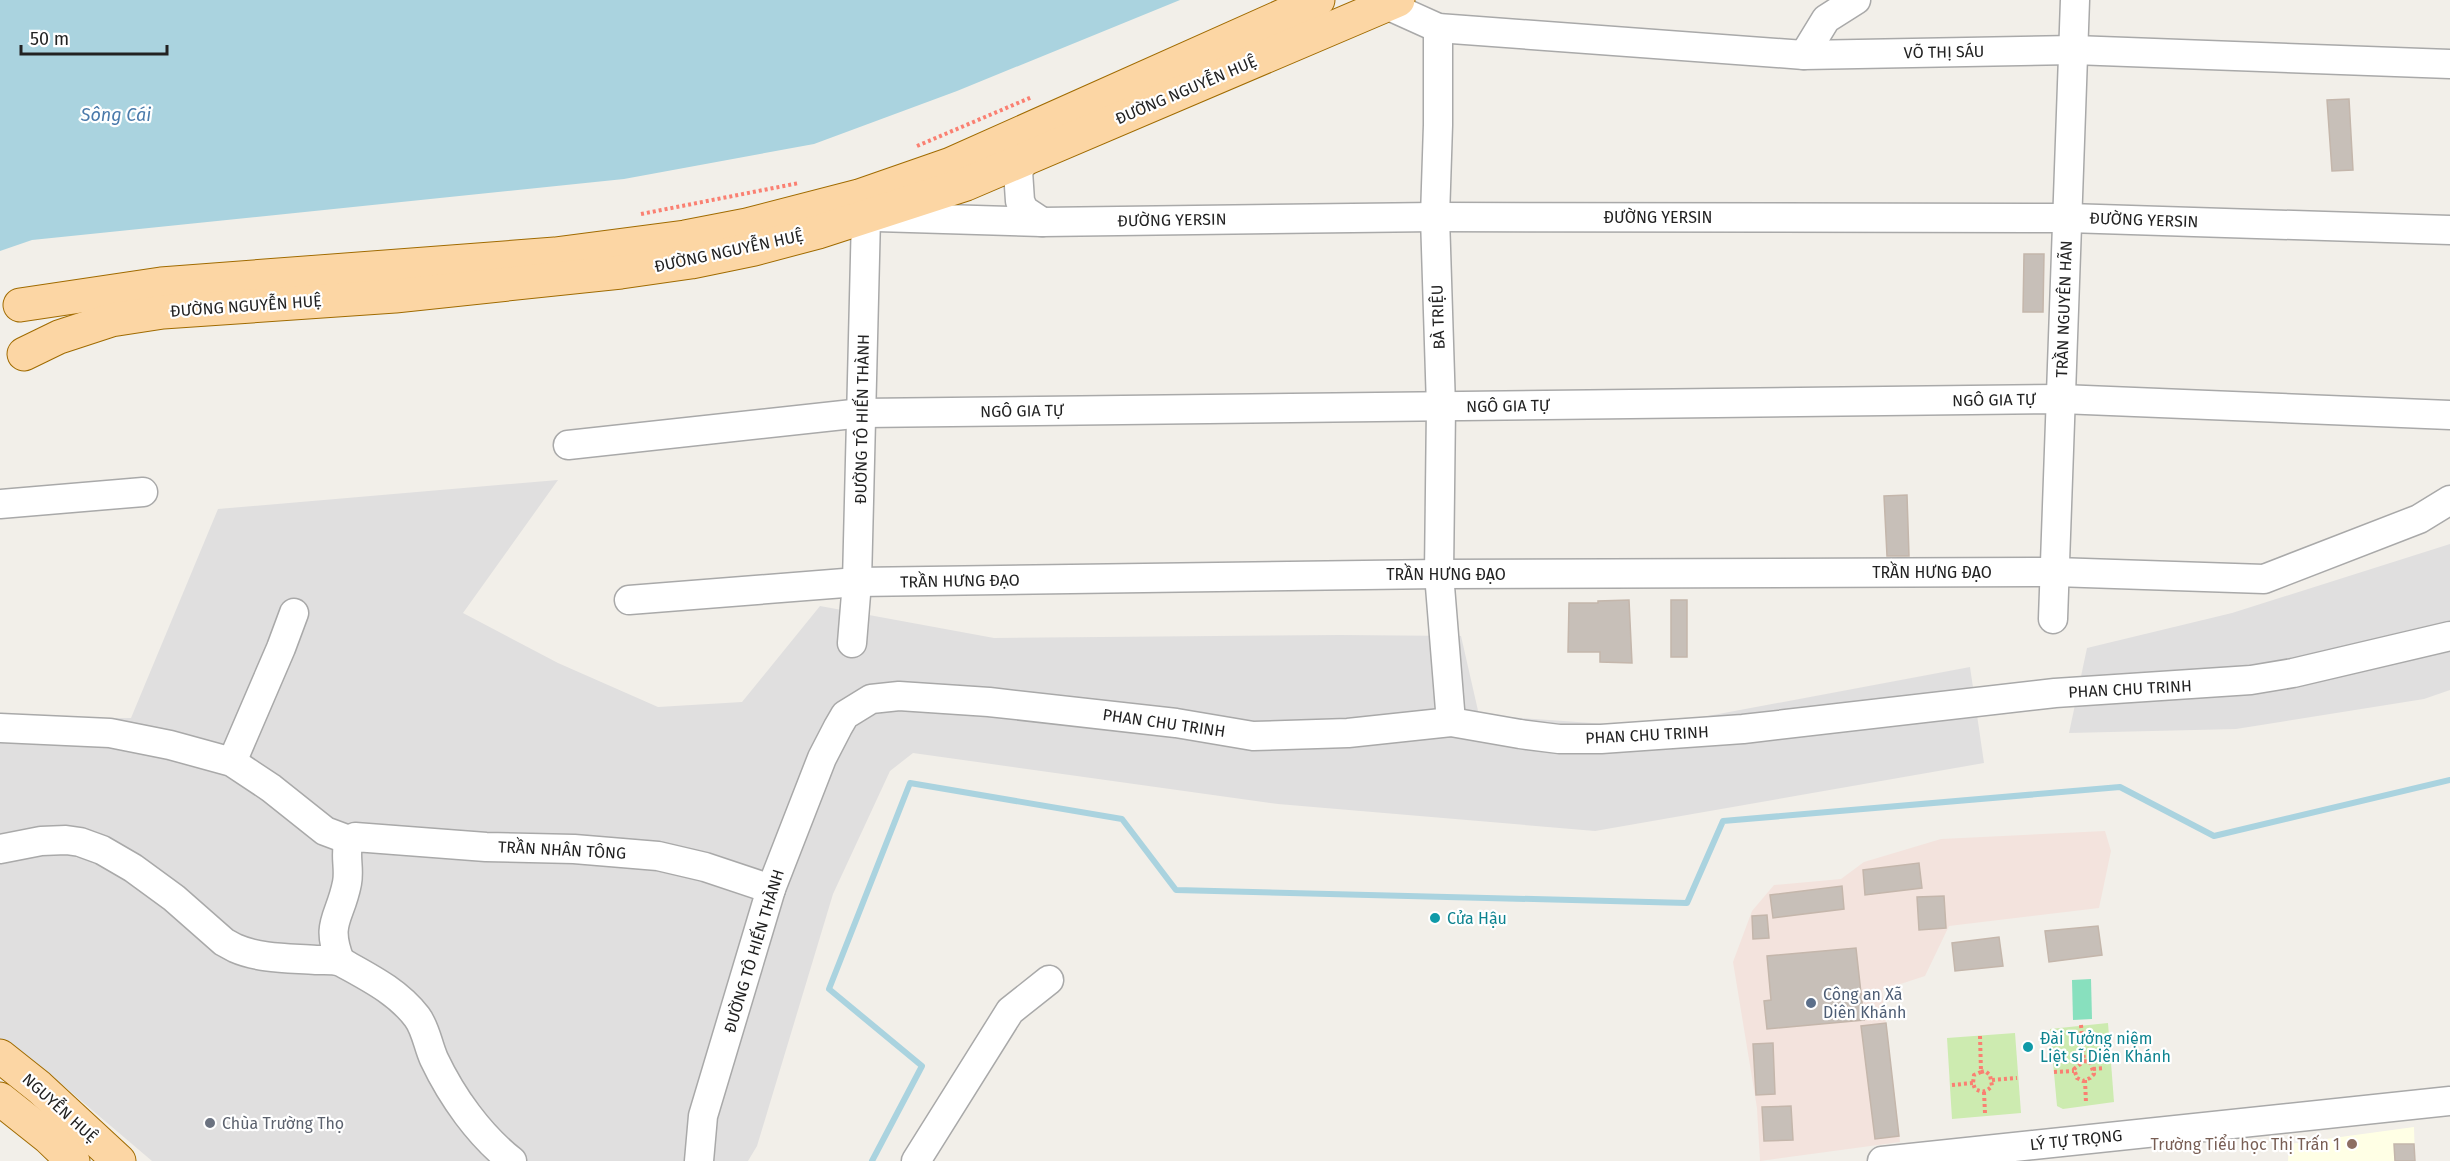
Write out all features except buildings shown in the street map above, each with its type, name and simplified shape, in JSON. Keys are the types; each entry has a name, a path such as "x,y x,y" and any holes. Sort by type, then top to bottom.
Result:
{"main road":[{"name":"ĐƯỜNG NGUYỄN HUỆ","path":"10,303 160,284 394,281 621,272 691,262 765,246 863,206 951,164 1318,0"},
{"name":"ĐƯỜNG NGUYỄN HUỆ","path":"863,206 966,184 1390,2"},
{"name":"ĐƯỜNG NGUYỄN HUỆ","path":"9,362 58,337 111,320 394,281"},
{"path":"9,362 32,343 37,330 37,320 30,311 10,303"},
{"name":"NGUYỄN HUỆ","path":"0,1056 39,1087 119,1161"},
{"name":"NGUYỄN HUỆ","path":"0,1099 74,1161"}],"street":[{"path":"1804,55 1826,19 1856,0"},
{"name":"TRẦN NGUYÊN HÃN","path":"2053,619 2075,0"},
{"path":"1390,2 1438,28"},
{"name":"VÕ THỊ SÁU","path":"1438,28 1804,55 2074,50 2450,64"},
{"name":"BÀ TRIỆU","path":"1438,28 1435,217 1441,407 1439,574 1451,722"},
{"path":"1027,158 1018,171 1020,201 1024,210 1042,222"},
{"name":"ĐƯỜNG YERSIN","path":"863,206 1042,222 1435,217 2068,218 2450,230"},
{"name":"ĐƯỜNG TÔ HIẾN THÀNH","path":"852,643 857,582 862,413 863,206"},
{"name":"NGÔ GIA TỰ","path":"568,445 862,413 2061,399 2450,416"},
{"path":"0,504 143,492"},
{"name":"TRẦN HƯNG ĐẠO","path":"629,600 857,582 1439,574 2055,572 2264,579 2419,519 2450,500"},
{"path":"232,762 294,613"},
{"name":"PHAN CHU TRINH","path":"845,715 871,699 898,696 1111,714 1253,736 1348,733 1451,722 1520,735 1559,739 1601,739 1743,729 2000,699 2251,680 2293,673 2450,636"},
{"name":"ĐƯỜNG TÔ HIẾN THÀNH","path":"699,1161 703,1116 771,889 822,758 845,715"},
{"name":"TRẦN NHÂN TÔNG","path":"0,728 110,733 170,745 232,762 271,788 325,831 349,840 355,837 383,838 486,847 574,849 658,856 705,867 771,889"},
{"path":"340,962 333,942 333,928 348,882 346,848 349,840"},
{"path":"0,849 41,841 80,842 102,850 133,868 235,948 263,956 340,962 385,987 410,1008 419,1020 429,1048 452,1091 499,1151 512,1161"},
{"path":"916,1161 1010,1011 1049,980"},
{"name":"LÝ TỰ TRỌNG","path":"1882,1161 2075,1150 2450,1101"}],"path":[{"path":"916,147 1039,94"},
{"path":"630,216 807,181"},
{"path":"2081,1025 2084,1061"},
{"path":"1980,1036 1981,1072"},
{"path":"2084,1061 2090,1062 2094,1074 2085,1080 2078,1078 2074,1071 2084,1061"},
{"path":"2093,1069 2105,1068"},
{"path":"1985,1071 1992,1080 1992,1086 1984,1092 1975,1089 1972,1083 1974,1075 1985,1071"},
{"path":"2054,1072 2074,1071"},
{"path":"1992,1080 2017,1078"},
{"path":"2085,1080 2086,1103"},
{"path":"1952,1085 1972,1083"},
{"path":"1984,1092 1985,1113"}],"shaded area":[{"path":"558,480 463,613 558,663 658,707 742,702 820,606 994,638 1461,636 1479,715 1649,727 1970,667 1984,763 1595,831 1278,804 913,753 890,771 833,894 757,1146 748,1161 152,1161 59,1082 0,1039 0,719 131,718 218,509"},
{"path":"2450,544 2450,690 2424,699 2236,729 2069,733 2087,648 2232,613"},
{"name":"Công an Xã Diên Khánh","path":"2105,831 2111,851 2099,908 1949,926 1925,976 1882,990 1900,1142 1760,1161 1757,1108 1733,962 1752,911 1774,885 1841,879 1864,862 1941,839"},
{"name":"Trường Tiểu học Thị Trấn 1","path":"2414,1127 2415,1161 2288,1161 2289,1144"}],"green space":[{"path":"2091,979 2092,1019 2073,1020 2072,980"},
{"path":"2108,1023 2114,1102 2063,1109 2057,1106 2050,1029"},
{"path":"2015,1033 2021,1113 1952,1119 1947,1038"}],"water":[{"name":"Sông Cái","path":"0,0 1180,0 957,91 814,144 624,179 32,240 0,251"}],"waterway":[{"path":"872,1161 922,1066 829,989 910,783 1122,819 1176,890 1687,903 1723,821 2120,787 2214,836 2450,780"}],"place":[{"name":"Cửa Hậu","path":"1435,918"},
{"name":"Công an Xã Diên Khánh","path":"1811,1003"},
{"name":"Đài Tưởng niệm Liệt sĩ Diên Khánh","path":"2028,1047"},
{"name":"Chùa Trường Thọ","path":"210,1123"},
{"name":"Trường Tiểu học Thị Trấn 1","path":"2352,1144"}]}
